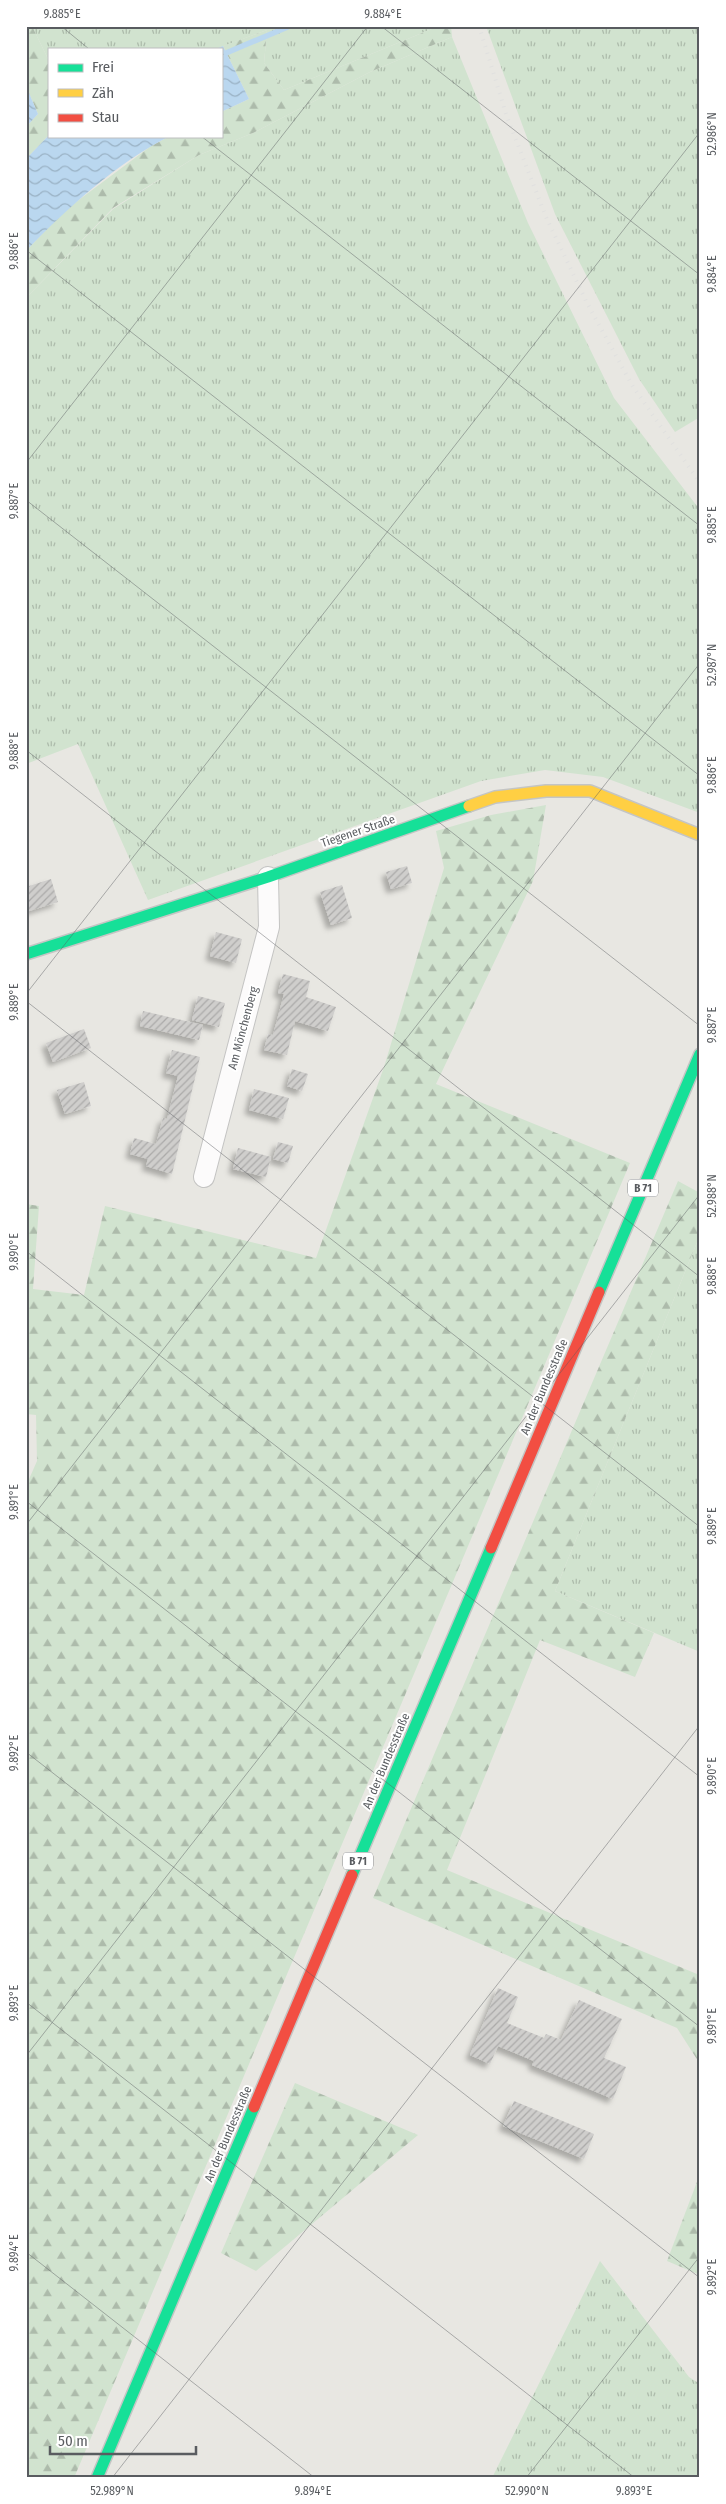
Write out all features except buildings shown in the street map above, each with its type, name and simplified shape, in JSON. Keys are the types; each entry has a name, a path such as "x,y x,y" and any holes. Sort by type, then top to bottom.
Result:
{"main road":[{"name":"Tiegener Straße","path":"26,954 268,876 495,798 546,790 590,791 700,835"},
{"name":"An der Bundesstraße","path":"97,2478 700,1054"}],"street":[{"name":"Am Mönchenberg","path":"204,1177 270,927 268,876"}],"green space":[{"path":"26,26 32,26 48,59 48,136 26,159 26,127 38,114 26,86"},
{"path":"32,26 439,26 284,90 264,63 267,30 219,48 48,48 48,59"},
{"path":"439,26 451,26 452,37 370,72 253,133 199,155 113,208 26,298 26,251 64,211 151,146 166,138 222,138 222,112 249,99 223,46 267,30 264,63 284,90"},
{"path":"486,26 700,26 700,417 675,432 639,379 555,214"},
{"path":"452,37 528,223 614,398 700,510 700,813 603,777 545,770 481,781 148,900 78,744 26,764 26,298 113,209 199,155 253,133 370,72"},
{"path":"546,805 533,881 436,1084 630,1163 74,2478 26,2478 26,1486 37,1461 36,1415 26,1414 26,1204 39,1206 33,1289 84,1295 105,1206 316,1258 384,1067 444,868 436,831 491,815"},
{"path":"678,1181 700,1193 700,1235 555,1591 654,1633 635,1677 540,1640 447,1870 697,1974 700,1978 700,2064 677,2028 373,1898"},
{"path":"700,1235 700,1652 555,1591"},
{"path":"295,2083 418,2135 256,2271 221,2253"},
{"path":"700,2174 700,2275 667,2261"},
{"path":"600,2261 689,2377 700,2384 700,2478 492,2478"}],"water":[{"path":"223,46 249,99 222,112 222,48 218,48"},
{"path":"26,86 38,114 26,127"},
{"path":"48,136 48,138 166,138 151,146 112,173 75,203 26,251 26,159"}],"waterway":[{"path":"226,53 290,26"}],"railway":[{"path":"479,26 507,117 546,217 587,303 632,385 700,483"}],"traffic: fast":[{"path":"26,954 268,877 469,806"},
{"path":"599,1292 700,1054"},
{"path":"352,1875 491,1548"},
{"path":"97,2478 254,2107"}],"traffic: slow":[{"path":"469,806 495,797 546,791 590,791 700,835"}],"traffic: jam":[{"path":"491,1548 599,1292"},
{"path":"254,2107 352,1875"}]}
